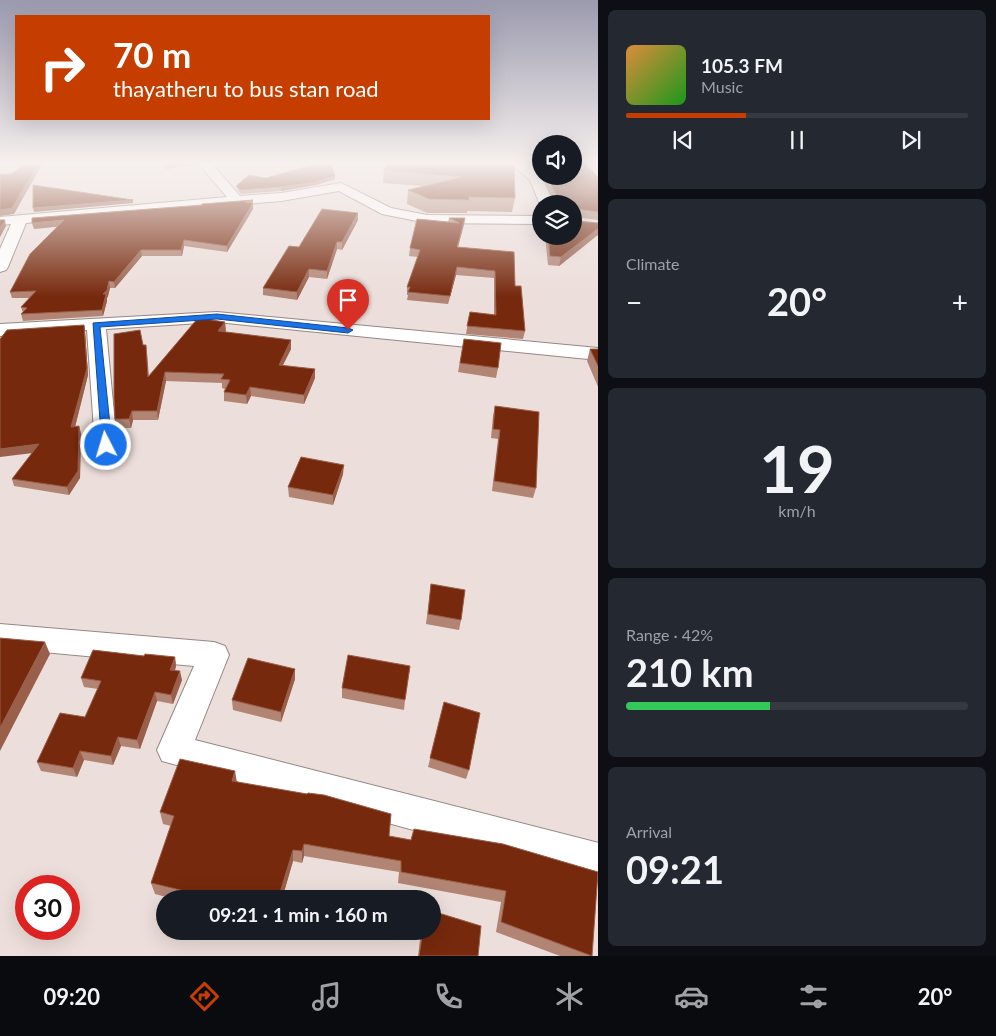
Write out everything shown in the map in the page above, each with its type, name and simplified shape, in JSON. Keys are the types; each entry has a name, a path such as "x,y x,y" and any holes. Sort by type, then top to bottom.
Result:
{"street":[{"path":"0,221 141,208"},
{"path":"381,208 387,211 427,219 532,220"},
{"path":"0,268 20,220"},
{"path":"0,330 217,317 598,354"},
{"path":"96,325 106,445"},
{"path":"0,636 214,655 174,750 598,862"}],"building":[{"path":"0,208 12,208 12,208 0,210"},
{"path":"168,208 250,208 227,246 184,240 181,250 141,250 114,282 109,281 107,290 103,294 106,294 102,310 21,314 27,308 21,307 36,291 10,292 30,254 64,220 32,223 32,218"},
{"path":"582,208 598,208 598,212 582,210"},
{"path":"322,209 358,213 342,242 337,242 327,271 309,269 297,292 263,288 289,246 299,247"},
{"path":"449,218 465,218 457,247 514,252 515,286 521,286 525,331 467,326 470,312 496,315 495,271 457,267 450,296 408,292 410,287 407,287 420,250 410,248 417,219 459,223"},
{"path":"0,220 5,220 0,228"},
{"path":"582,222 598,223 598,229 582,241"},
{"path":"549,245 577,245 561,257 550,256"},
{"path":"198,318 225,322 218,331 291,340 279,365 315,369 304,395 250,387 246,395 224,392 230,380 221,379 224,374 165,372 157,411 132,411 129,419 115,419 114,334 140,330 143,345 146,345 148,377"},
{"path":"84,325 87,368 71,427 79,426 78,471 67,487 12,479 39,444 0,449 0,339 7,330"},
{"path":"464,339 501,343 498,368 460,363"},
{"path":"590,349 598,349 598,366"},
{"path":"495,406 539,412 536,488 494,481 500,430 493,429"},
{"path":"301,457 344,465 333,495 288,487"},
{"path":"431,584 465,590 461,620 428,614"},
{"path":"0,638 45,642 0,728"},
{"path":"93,650 144,656 145,654 175,657 170,670 180,671 171,695 155,692 137,740 118,737 111,756 80,751 73,768 37,762 60,713 85,717 101,681 81,678"},
{"path":"348,655 410,666 405,700 342,688"},
{"path":"248,658 295,669 281,712 232,700"},
{"path":"444,702 480,713 469,770 430,758"},
{"path":"180,759 235,771 232,781 307,794 324,795 391,814 389,836 411,840 414,829 503,844 598,872 592,956 501,922 506,891 401,872 401,861 304,844 302,851 293,850 281,890 180,890 151,883 174,816 160,812"},
{"path":"441,914 481,926 478,956 419,956 422,940 441,940"}],"route":[{"path":"106,445 96,325 217,317 348,330"}]}
